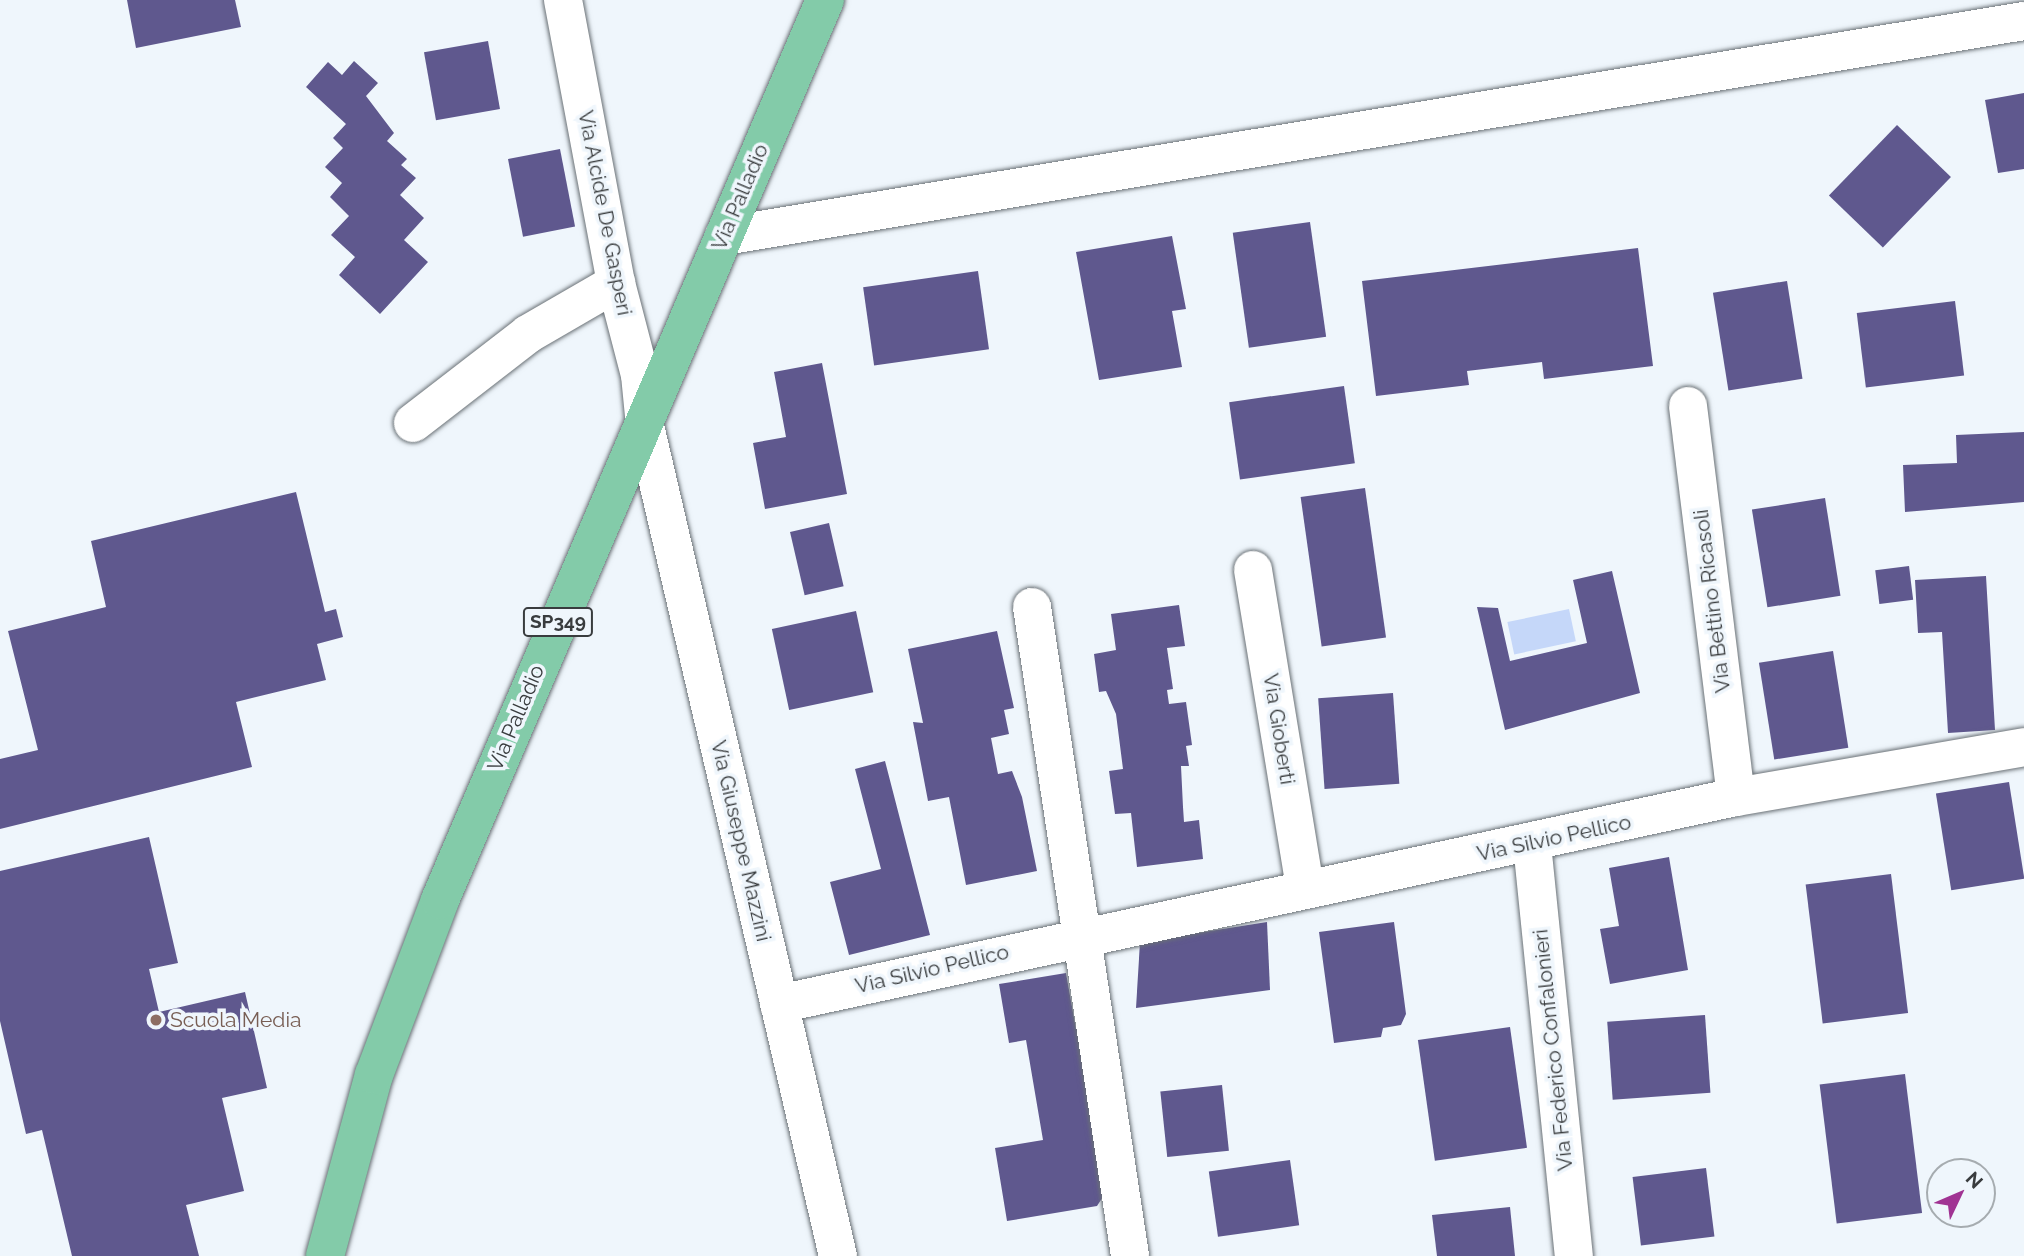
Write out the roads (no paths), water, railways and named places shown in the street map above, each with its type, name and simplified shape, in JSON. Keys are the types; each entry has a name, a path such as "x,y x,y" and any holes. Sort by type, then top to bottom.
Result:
{"main road":[{"name":"Via Palladio","path":"326,1256 374,1075 440,900 825,0"}],"street":[{"name":"Via Alcide De Gasperi","path":"563,0 616,283 640,375 645,426"},
{"path":"724,236 2024,21"},
{"path":"413,423 528,334 616,283"},
{"name":"Via Bettino Ricasoli","path":"1688,406 1735,797"},
{"name":"Via Giuseppe Mazzini","path":"645,426 838,1256"},
{"name":"Via Gioberti","path":"1252,570 1305,888"},
{"path":"1032,607 1085,934 1130,1256"},
{"name":"Via Silvio Pellico","path":"779,1004 1085,934 1532,844 1735,797 2024,747"},
{"name":"Via Federico Confalonieri","path":"1532,844 1574,1256"}],"water":[{"path":"1569,609 1576,641 1514,654 1507,622"}],"place":[{"name":"Scuola Media","path":"156,1020"}]}
